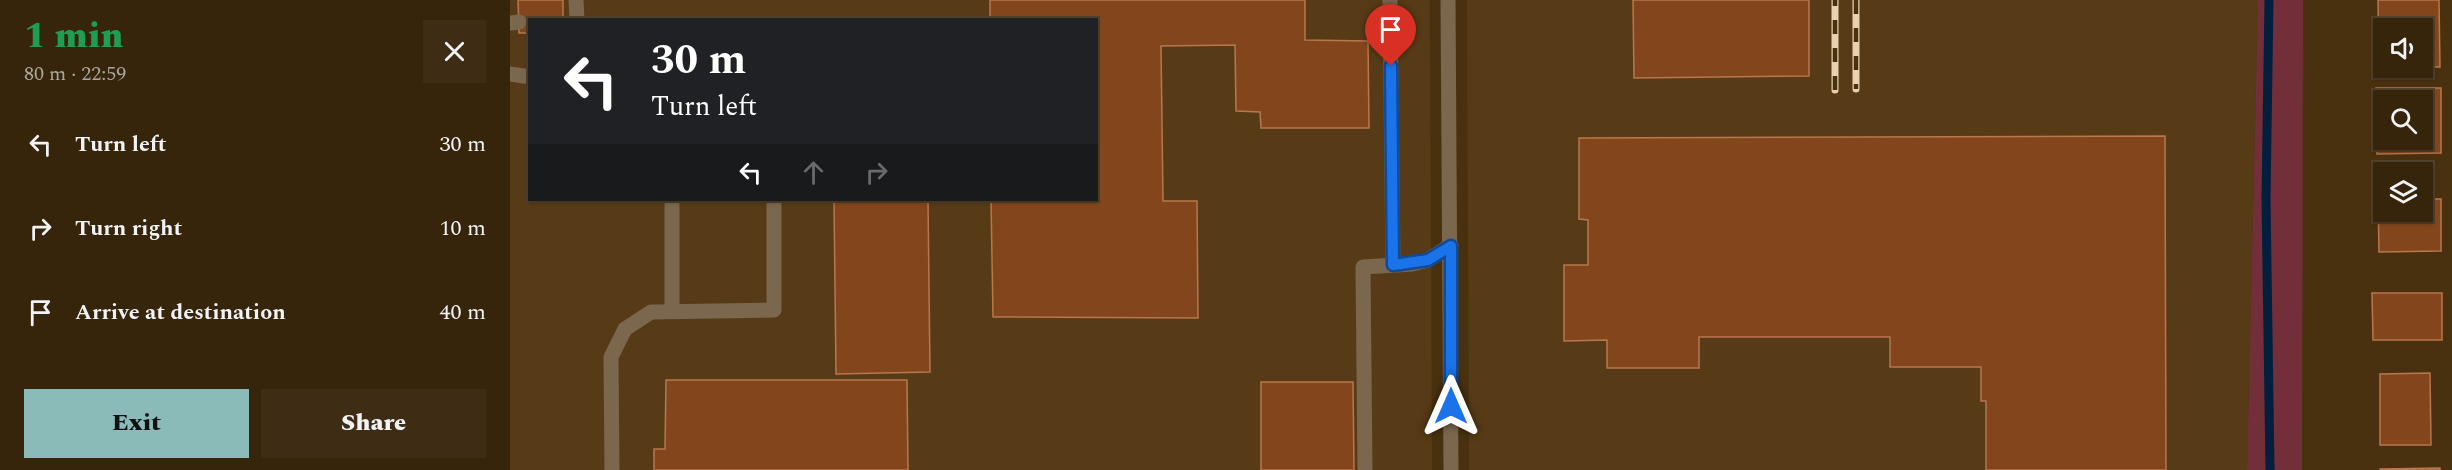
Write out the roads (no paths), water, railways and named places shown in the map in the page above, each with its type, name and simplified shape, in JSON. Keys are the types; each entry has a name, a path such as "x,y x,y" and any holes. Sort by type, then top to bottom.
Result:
{"street":[{"path":"576,0 577,18"},
{"path":"1390,0 1393,265"},
{"path":"1448,0 1451,470"},
{"path":"510,74 528,77"},
{"path":"672,201 672,311"},
{"path":"612,470 611,357 625,328 651,312 774,310 774,201"},
{"path":"1365,470 1363,267 1428,260 1451,246"}],"waterway":[{"path":"2269,0 2266,199 2270,470"}],"railway":[{"path":"1835,0 1835,90"},
{"path":"1856,0 1856,89"}]}
